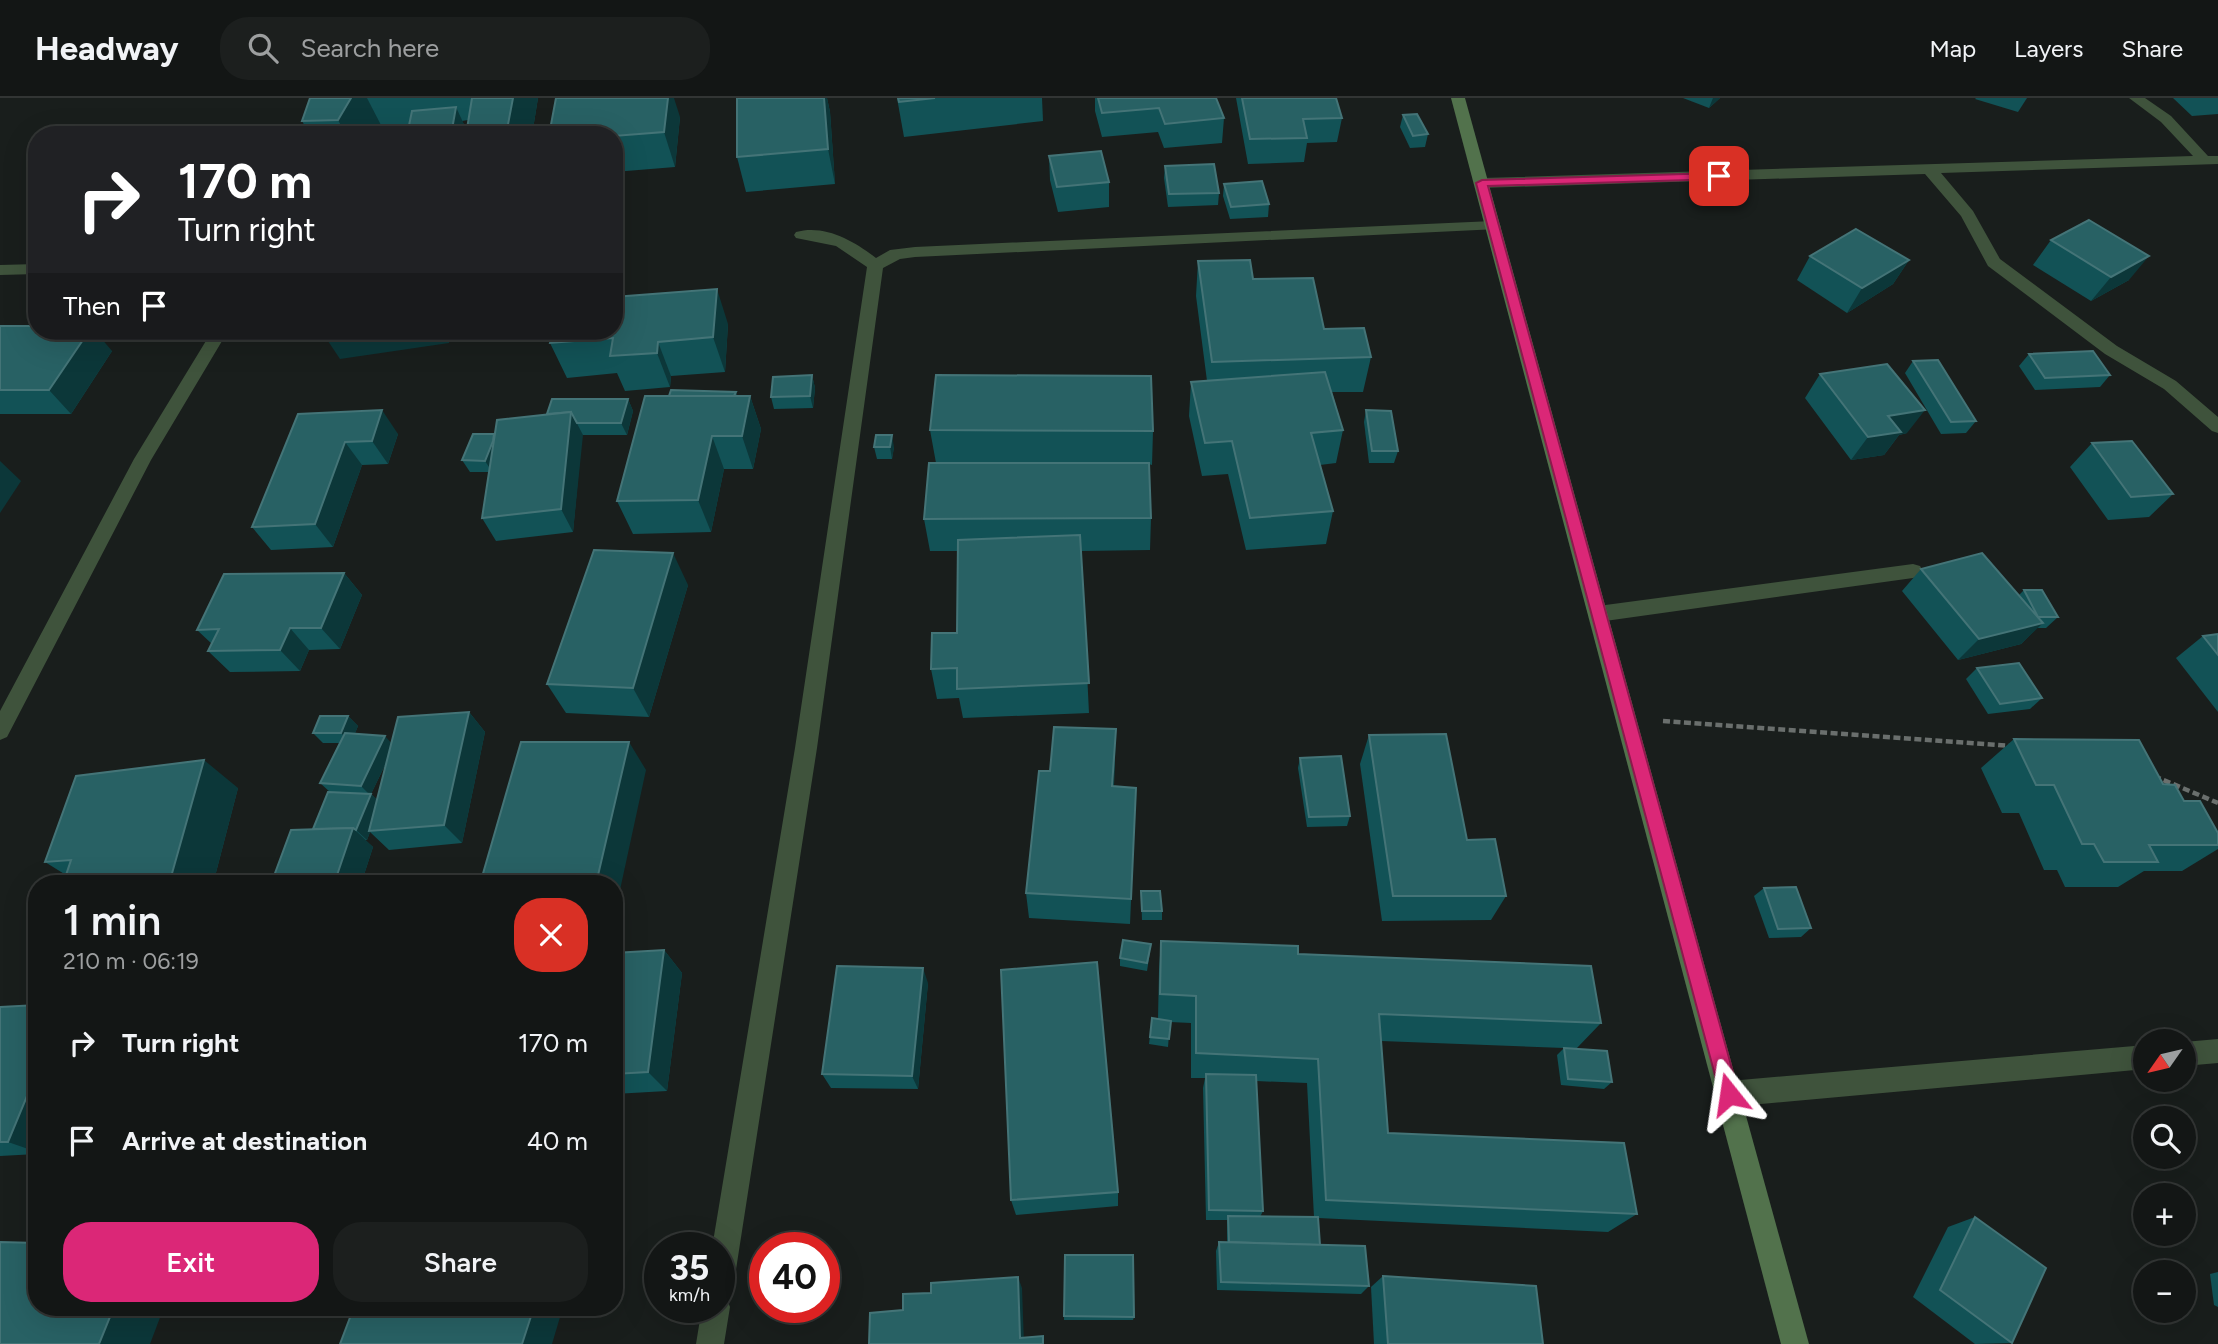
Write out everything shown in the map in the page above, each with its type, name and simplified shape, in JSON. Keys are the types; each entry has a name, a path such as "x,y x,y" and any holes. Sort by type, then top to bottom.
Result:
{"street":[{"path":"1458,98 1796,1344"},
{"path":"2136,98 2166,119 2212,161"},
{"path":"1482,183 2212,161"},
{"path":"1930,170 1968,214 1994,262 2111,350 2170,385 2218,426"},
{"path":"875,265 890,257 915,252 1493,226"},
{"path":"802,235 824,235 848,244 875,265"},
{"path":"728,1232 806,748 875,265"},
{"path":"0,270 28,269"},
{"path":"0,731 143,459 215,340"},
{"path":"1598,614 1913,571"},
{"path":"2196,1053 2218,1051"},
{"path":"1729,1094 2133,1059"},
{"path":"710,1344 713,1323"}],"path":[{"path":"1627,719 2016,746"},
{"path":"2147,773 2218,803"}],"building":[{"path":"310,98 351,98 338,120 302,121"},
{"path":"472,98 513,98 508,126 467,126"},
{"path":"556,98 668,98 664,132 623,135 623,126 551,126"},
{"path":"737,98 824,98 828,149 737,157"},
{"path":"898,98 935,98 899,102"},
{"path":"1098,98 1216,98 1224,118 1165,124 1159,108 1102,113"},
{"path":"1242,98 1336,98 1342,118 1303,119 1307,138 1250,139"},
{"path":"456,107 453,126 409,126 412,111"},
{"path":"1417,114 1428,134 1413,136 1403,115"},
{"path":"1101,151 1109,182 1057,187 1049,156"},
{"path":"1214,164 1219,193 1169,194 1165,166"},
{"path":"1262,181 1269,204 1231,207 1224,184"},
{"path":"2089,220 2149,256 2111,277 2051,240"},
{"path":"1856,229 1909,260 1862,288 1810,256"},
{"path":"1250,260 1253,279 1313,278 1324,329 1364,328 1371,357 1212,362 1198,261"},
{"path":"717,289 713,337 658,342 657,353 610,356 613,340 623,340 623,296"},
{"path":"0,326 28,326 28,340 83,340 49,390 0,390"},
{"path":"551,340 588,340 550,343"},
{"path":"2093,351 2110,375 2045,378 2029,354"},
{"path":"1938,360 1976,421 1951,422 1913,361"},
{"path":"1887,364 1925,410 1888,416 1901,432 1868,437 1820,374"},
{"path":"1325,372 1343,430 1311,433 1333,511 1250,518 1232,441 1205,443 1191,382"},
{"path":"812,375 810,396 771,397 773,377"},
{"path":"936,375 1151,376 1153,431 930,430"},
{"path":"671,390 736,392 734,396 669,396"},
{"path":"645,396 750,396 742,436 712,436 698,500 617,501"},
{"path":"552,399 628,399 621,423 577,423 571,412 547,414"},
{"path":"382,410 372,441 345,442 315,524 252,527 298,414"},
{"path":"1366,410 1391,411 1398,451 1372,451"},
{"path":"571,412 561,509 482,518 497,420"},
{"path":"473,434 494,434 485,461 462,460"},
{"path":"876,435 892,435 890,447 874,447"},
{"path":"2132,441 2173,494 2131,497 2092,443"},
{"path":"929,463 1149,463 1151,518 924,519"},
{"path":"1080,535 1089,683 957,689 957,668 931,669 932,633 957,633 958,540"},
{"path":"594,550 673,553 633,688 547,684"},
{"path":"1982,553 2043,623 1979,639 1921,569"},
{"path":"344,573 321,628 290,628 280,650 208,651 219,629 197,630 224,574"},
{"path":"2024,590 2042,590 2058,617 2038,617"},
{"path":"2218,634 2218,655 2203,636"},
{"path":"2019,663 2042,698 2000,704 1977,668"},
{"path":"469,712 444,825 369,831 398,717"},
{"path":"320,716 348,716 341,733 313,733"},
{"path":"1054,727 1116,729 1112,786 1136,788 1131,899 1026,893 1039,771 1050,771"},
{"path":"345,733 385,736 361,786 320,783"},
{"path":"1446,734 1467,840 1495,839 1506,896 1393,896 1369,735"},
{"path":"2014,739 2139,740 2163,784 2175,785 2184,801 2200,801 2218,833 2218,845 2149,845 2158,862 2104,862 2094,844 2082,844 2054,785 2036,785"},
{"path":"521,742 629,742 598,875 483,875"},
{"path":"1341,756 1350,816 1309,817 1300,758"},
{"path":"204,760 172,875 66,875 71,860 45,862 76,776"},
{"path":"328,792 371,794 356,830 313,829"},
{"path":"353,828 337,875 274,875 291,830"},
{"path":"1796,887 1811,928 1778,929 1764,888"},
{"path":"1141,891 1160,891 1162,911 1142,911"},
{"path":"1123,940 1151,944 1147,963 1120,958"},
{"path":"1161,941 1298,946 1298,954 1591,966 1601,1023 1379,1014 1388,1133 1624,1143 1637,1214 1326,1200 1318,1059 1196,1053 1196,996 1160,994"},
{"path":"664,950 648,1072 623,1073 623,952"},
{"path":"1097,962 1118,1192 1011,1200 1001,970"},
{"path":"837,966 923,968 912,1076 822,1074"},
{"path":"28,1005 28,1094 8,1142 0,1142 0,1007"},
{"path":"1152,1018 1171,1021 1169,1039 1150,1037"},
{"path":"1564,1048 1607,1051 1612,1082 1568,1079"},
{"path":"1206,1074 1256,1075 1263,1211 1209,1210"},
{"path":"1228,1216 1318,1217 1320,1245 1229,1242"},
{"path":"1975,1217 2046,1268 2012,1343 1940,1290"},
{"path":"0,1242 28,1243 28,1316 110,1316 99,1344 0,1344"},
{"path":"1219,1242 1365,1246 1369,1286 1221,1282"},
{"path":"1065,1255 1133,1255 1134,1317 1064,1316"},
{"path":"1383,1276 1536,1286 1543,1344 1388,1344"},
{"path":"1018,1277 1020,1338 1043,1336 1043,1344 869,1344 870,1313 903,1310 903,1294 931,1293 931,1283"},
{"path":"351,1316 531,1316 522,1344 340,1344"}],"route":[{"path":"1719,176 1482,183 1729,1094"}]}
